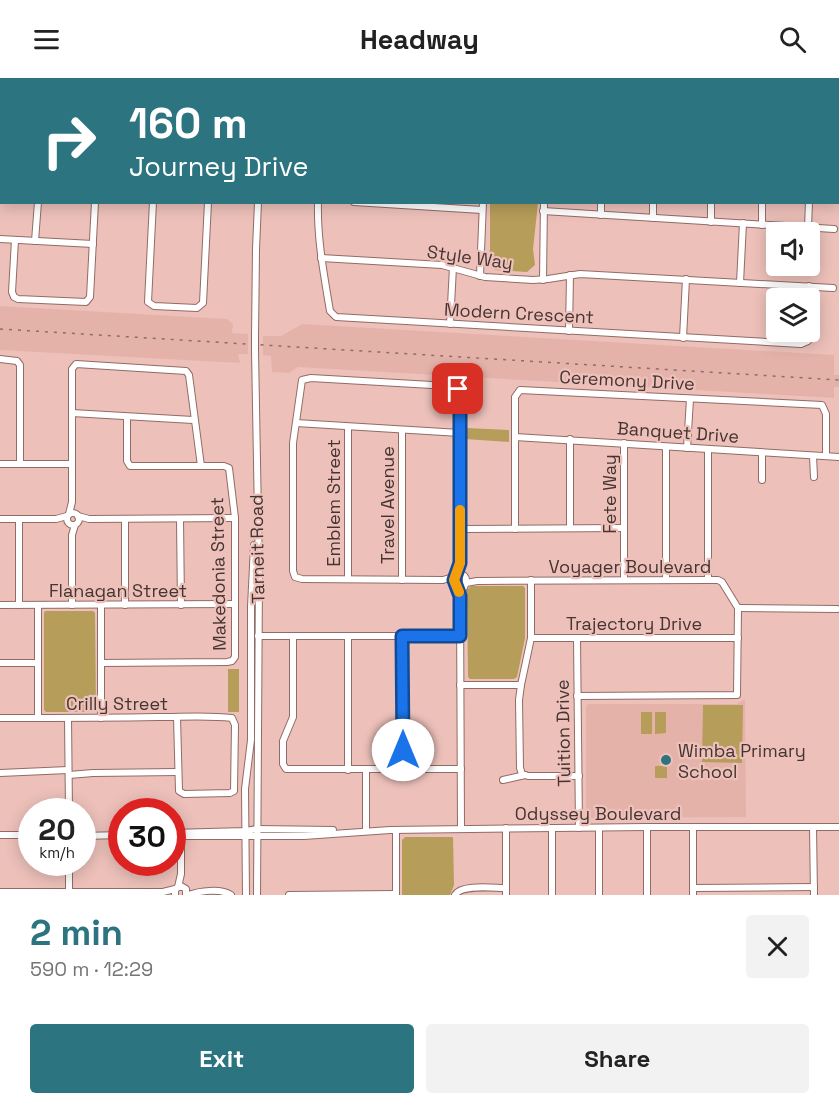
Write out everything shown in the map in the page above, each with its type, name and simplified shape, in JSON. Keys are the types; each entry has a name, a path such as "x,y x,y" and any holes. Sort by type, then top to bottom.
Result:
{"street":[{"path":"35,241 38,204"},
{"path":"15,240 12,290 14,297 87,302 90,297 95,204"},
{"path":"153,204 148,302 154,306 197,308 202,303 208,204"},
{"name":"Tarneit Road","path":"257,895 258,636 255,337 258,204"},
{"name":"Modern Crescent","path":"318,204 321,258 333,316 683,338 801,344 806,342"},
{"path":"424,204 483,206 480,276"},
{"path":"543,280 544,204"},
{"path":"601,215 602,204"},
{"path":"653,204 653,218"},
{"path":"711,204 711,222"},
{"path":"762,204 762,225"},
{"path":"808,222 809,204"},
{"path":"543,211 766,225"},
{"path":"740,283 743,223"},
{"path":"820,228 834,229"},
{"path":"0,239 93,244"},
{"name":"Style Way","path":"321,258 453,267 480,276 543,280 585,274 833,288"},
{"path":"450,324 453,267"},
{"path":"569,331 572,284 570,275"},
{"path":"683,338 686,279"},
{"path":"0,359 17,361 20,366 20,464"},
{"path":"72,605 72,369 76,364 183,370 189,375 193,420 201,466"},
{"path":"460,433 296,423 301,382 306,378 457,388 460,394 461,829"},
{"name":"Ceremony Drive","path":"515,529 514,397 520,390 822,405 826,414 826,456"},
{"path":"687,448 690,399"},
{"path":"72,413 193,420"},
{"name":"Makedonia Street","path":"101,663 232,661 236,654 236,518 229,468 224,466 130,466 127,461 127,417"},
{"name":"Voyager Boulevard","path":"296,423 293,443 293,571 295,577 299,579 718,580 722,582 738,608"},
{"name":"Emblem Street","path":"348,427 348,579"},
{"name":"Travel Avenue","path":"402,430 402,580"},
{"name":"Banquet Drive","path":"514,437 839,457"},
{"path":"570,439 570,528"},
{"name":"Fete Way","path":"624,443 624,580"},
{"path":"666,447 666,580"},
{"path":"708,449 708,580"},
{"path":"762,453 762,480"},
{"path":"813,456 813,477"},
{"path":"0,464 72,464"},
{"path":"246,895 245,789 251,740 251,627 257,517"},
{"path":"0,519 236,518"},
{"path":"19,519 19,605"},
{"path":"125,605 126,519"},
{"path":"180,519 181,604"},
{"path":"460,528 624,528"},
{"path":"525,775 520,768 520,685 531,638 531,580"},
{"name":"Flanagan Street","path":"0,605 235,604"},
{"path":"38,605 38,718"},
{"path":"101,605 101,718"},
{"path":"578,696 734,696 738,693 738,608 814,605 837,609"},
{"path":"251,627 258,636"},
{"path":"251,695 254,673 253,640 258,636 460,636"},
{"path":"293,636 293,714 291,725 283,741 284,766 291,770 461,769"},
{"path":"348,636 348,770"},
{"path":"402,636 403,769"},
{"name":"Trajectory Drive","path":"531,638 738,638"},
{"name":"Tuition Drive","path":"577,638 579,828"},
{"path":"0,663 38,663"},
{"path":"460,685 520,685"},
{"path":"0,772 178,772 177,717"},
{"name":"Crilly Street","path":"0,718 233,719 235,725 234,791 230,793 181,793 178,789 178,772"},
{"path":"68,718 69,798"},
{"path":"366,770 366,830"},
{"path":"503,780 525,775 579,776"},
{"path":"646,827 646,895"},
{"path":"693,827 693,892 814,887"},
{"path":"813,827 814,895"},
{"name":"Odyssey Boulevard","path":"186,834 257,832 304,836 366,830 839,827"},
{"path":"455,895 457,891 464,888 506,892 506,828"},
{"path":"552,828 552,895"},
{"path":"599,828 599,895"},
{"path":"289,895 396,895 396,830"},
{"path":"0,835 18,835"},
{"path":"69,876 69,892"},
{"path":"181,876 181,892"},
{"path":"0,892 225,892 231,895"}],"shaded area":[{"path":"490,204 538,204 533,249 535,265 527,272 495,270 488,264"},
{"path":"0,306 227,319 233,324 232,333 248,334 248,354 238,354 240,363 0,350"},
{"path":"302,324 834,355 834,375 839,375 839,387 834,387 834,398 298,367 289,373 272,372 271,356 263,355 263,336 281,336"},
{"path":"466,428 509,430 509,442 465,439"},
{"path":"471,586 523,586 525,588 525,638 517,677 514,679 470,679 468,677 467,590"},
{"path":"45,611 93,611 95,613 96,709 93,712 46,712 44,710"},
{"path":"228,669 239,669 239,712 228,712"},
{"name":"Wimba Primary School","path":"745,699 746,817 591,818 586,814 586,706 588,704 737,704"},
{"path":"703,705 743,705 742,763 702,762"},
{"path":"641,712 652,712 652,734 641,734"},
{"path":"655,712 666,712 666,733 655,734"},
{"path":"655,766 667,766 667,778 655,778"},
{"path":"405,837 453,837 454,885 450,895 402,895 402,840"}],"railway":[{"path":"0,329 839,380"}],"slow traffic":[{"path":"459,592 454,580 460,563 460,510"}],"place":[{"name":"Wimba Primary School","path":"666,760"}],"route":[{"path":"403,750 402,636 460,636 460,596 454,580 460,563 460,394 458,389"}]}
